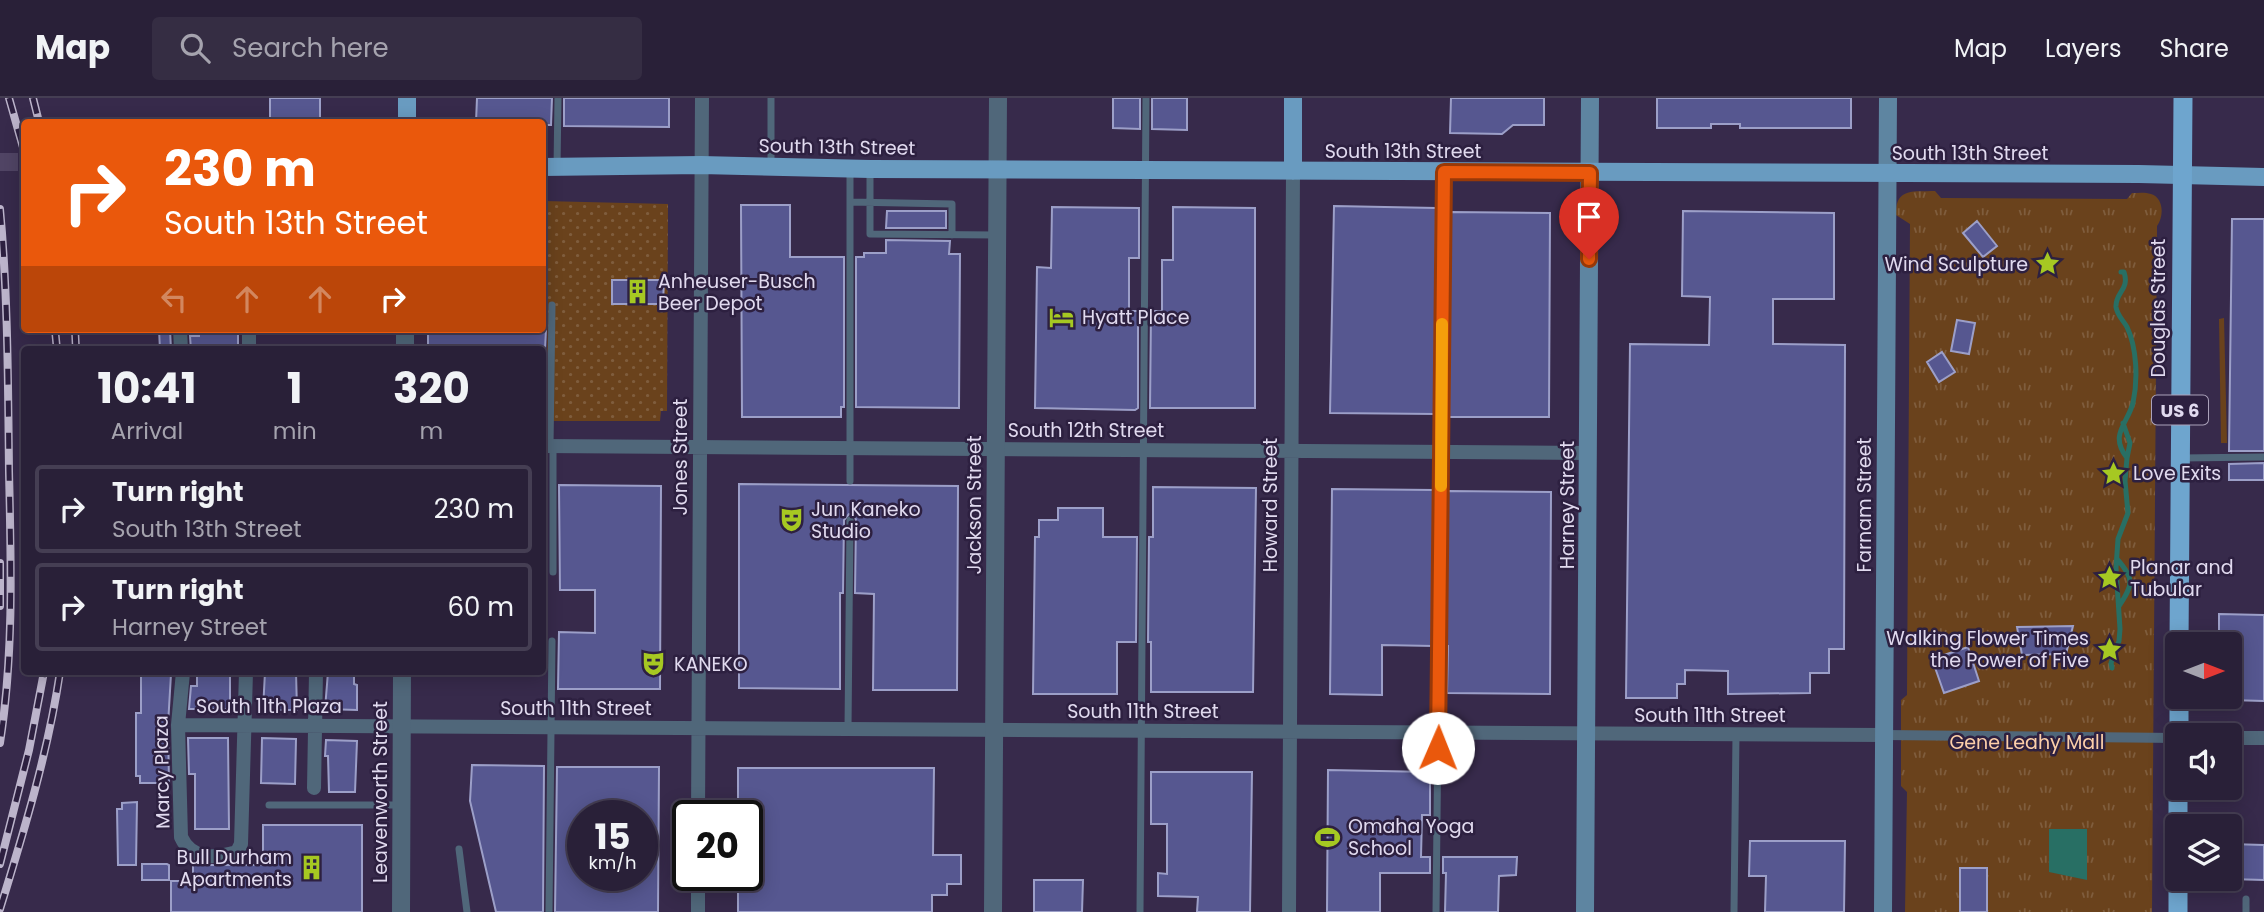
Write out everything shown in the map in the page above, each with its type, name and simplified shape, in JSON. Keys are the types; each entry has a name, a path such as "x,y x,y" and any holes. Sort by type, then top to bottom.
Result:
{"highway":[{"name":"Douglas Street","path":"2179,632 2183,98"},
{"path":"2178,891 2178,912"}],"main road":[{"path":"407,98 407,119"},
{"name":"Howard Street","path":"1293,98 1293,171"},
{"name":"Harney Street","path":"1585,912 1590,98"},
{"name":"Farnam Street","path":"1883,912 1888,98"},
{"name":"South 13th Street","path":"550,167 701,165 850,169 2139,174 2264,177"}],"street":[{"name":"Jones Street","path":"698,800 702,98"},
{"name":"Jackson Street","path":"993,912 998,98"},
{"name":"Howard Street","path":"1289,912 1293,171"},
{"name":"South 12th Street","path":"549,446 1588,453"},
{"name":"Marcy Plaza","path":"183,675 178,725 181,837 196,855 223,856 237,852 241,844 246,675"},
{"path":"314,789 316,675"},
{"name":"Leavenworth Street","path":"401,912 402,675"},
{"name":"South 11th Plaza","path":"178,725 402,726"},
{"name":"South 11th Street","path":"402,726 1884,735"},
{"path":"1884,735 2165,736"},
{"path":"2242,738 2264,738"},
{"path":"698,891 698,912"}],"lane":[{"path":"550,167 558,98"},
{"path":"771,98 771,167"},
{"path":"1140,912 1146,98"},
{"path":"850,169 850,481"},
{"path":"870,169 870,234 907,232 997,235"},
{"path":"1436,912 1444,172"},
{"path":"850,202 907,207 952,204 952,234"},
{"path":"552,305 549,446 553,572"},
{"path":"2180,458 2264,457"},
{"path":"848,729 850,520"},
{"path":"549,912 552,641"},
{"path":"1734,912 1736,734"},
{"path":"268,805 401,805"},
{"path":"459,849 467,912"},
{"path":"2246,899 2246,912"}],"green space":[{"name":"Gene Leahy Mall","path":"1935,191 1941,198 2127,199 2132,193 2144,193 2155,196 2160,204 2162,213 2157,226 2152,912 1905,912 1907,792 1901,786 1901,700 1907,695 1910,224 1896,215 1902,195"},
{"path":"546,201 668,204 667,411 661,411 660,421 546,421"},
{"path":"2224,318 2227,443 2221,443 2219,319"}],"shaded area":[{"path":"2049,829 2087,829 2087,880 2049,872"}],"building":[{"path":"270,98 320,98 320,119 270,119"},
{"path":"477,98 552,98 551,125 546,125 546,119 476,119"},
{"path":"564,98 669,98 669,127 564,126"},
{"path":"1113,98 1140,98 1140,129 1113,128"},
{"path":"1152,98 1187,98 1187,130 1152,129"},
{"path":"1451,98 1544,98 1544,125 1513,125 1502,134 1450,133"},
{"path":"1657,98 1851,98 1851,128 1740,128 1740,124 1711,124 1711,128 1657,128"},
{"path":"741,205 790,205 790,257 844,257 844,407 841,407 841,417 742,417"},
{"path":"1334,206 1436,208 1435,414 1330,413"},
{"path":"1052,207 1139,208 1139,258 1129,258 1129,311 1138,311 1138,408 1135,410 1035,408 1037,267 1051,268"},
{"path":"1173,207 1255,208 1255,408 1150,408 1151,311 1162,311 1162,260 1173,260"},
{"path":"887,211 946,211 946,228 886,228"},
{"path":"1683,211 1834,213 1834,299 1773,299 1773,344 1845,345 1844,649 1829,649 1829,673 1810,673 1810,693 1728,694 1728,671 1685,670 1685,684 1677,684 1677,698 1626,698 1630,344 1709,345 1710,297 1682,296"},
{"path":"1450,212 1550,213 1549,417 1448,417"},
{"path":"2232,219 2264,219 2264,451 2229,451"},
{"path":"1977,221 1997,246 1983,257 1963,233"},
{"path":"886,240 950,241 949,254 960,254 959,408 856,407 856,257 864,257 864,253 886,253"},
{"name":"Anheuser-Busch Beer Depot","path":"612,280 664,280 663,304 612,304"},
{"path":"1957,320 1975,323 1969,354 1951,351"},
{"path":"159,333 170,333 171,346 160,346"},
{"path":"199,333 238,333 238,346 191,346 190,336 199,336"},
{"path":"428,333 546,333 545,346 428,346"},
{"path":"1942,352 1955,372 1939,382 1927,362"},
{"path":"2264,463 2264,480 2229,480 2229,464"},
{"path":"739,484 958,486 957,690 873,690 874,594 855,593 856,520 854,515 849,514 844,520 843,593 840,593 840,689 739,688"},
{"path":"546,485 547,485 546,565"},
{"path":"559,485 661,486 660,689 558,689 559,632 595,633 595,590 560,590"},
{"path":"1153,487 1256,488 1253,692 1151,692 1151,642 1148,642 1149,537 1153,537"},
{"path":"1332,489 1434,490 1433,646 1382,645 1382,695 1330,694"},
{"path":"1447,491 1551,492 1550,694 1447,693"},
{"path":"1058,508 1103,508 1103,537 1137,537 1136,642 1117,642 1117,694 1033,694 1035,537 1039,537 1039,520 1058,520"},
{"path":"2219,614 2264,615 2264,701 2242,700 2242,632 2219,632"},
{"path":"2073,626 2066,654 2022,655 2017,627"},
{"path":"1968,647 1979,681 1944,693 1932,659"},
{"path":"141,675 171,675 169,783 140,783 140,776 136,776 136,713 141,713"},
{"path":"197,675 230,675 230,709 189,709 191,686 197,686"},
{"path":"265,675 296,675 297,710 263,710"},
{"path":"328,675 354,675 354,684 357,685 357,710 325,709"},
{"path":"188,738 228,738 229,829 195,829 195,774 189,774"},
{"path":"262,738 296,739 295,784 261,783"},
{"path":"326,740 357,741 355,792 329,792"},
{"path":"472,765 544,766 543,912 496,912 470,801"},
{"path":"557,767 659,767 658,912 555,912"},
{"path":"738,768 934,768 933,855 961,855 961,884 947,884 947,895 932,895 932,912 738,912 738,891 763,891 763,800 738,800"},
{"path":"1328,770 1430,772 1430,815 1422,815 1421,857 1430,857 1430,873 1380,873 1380,912 1327,912"},
{"path":"1151,772 1252,772 1250,912 1197,912 1198,897 1158,896 1158,873 1167,874 1167,824 1151,824"},
{"path":"137,802 136,865 118,865 117,809 122,809 122,803"},
{"name":"Bull Durham Apartments","path":"263,825 362,825 362,912 171,912 171,881 193,881 193,865 263,865"},
{"path":"1750,841 1845,841 1844,912 1765,912 1766,876 1749,876"},
{"path":"2242,844 2264,845 2264,880 2242,879"},
{"path":"1443,857 1517,857 1516,875 1499,876 1498,912 1445,912 1446,873 1443,873"},
{"path":"142,864 169,865 169,880 142,880"},
{"path":"1960,868 1987,868 1987,912 1960,912"},
{"path":"1034,880 1083,880 1082,912 1034,912"}],"waterway":[{"path":"2112,668 2120,629 2116,568 2118,539 2128,513 2125,481 2127,458 2119,436 2133,403 2136,384 2135,354 2127,327 2116,307 2125,283 2124,272 2121,272"},
{"path":"2123,423 2130,443 2127,458"},
{"path":"2117,559 2127,572 2130,582 2119,606"}],"tunnel":[{"path":"0,162 21,162"}],"railway":[{"path":"9,98 21,140"},
{"path":"33,98 38,119"},
{"path":"0,209 7,340 11,573 8,675 0,743"},
{"path":"55,333 57,346"},
{"path":"75,333 76,346"},
{"path":"0,563 0,606"},
{"path":"0,864 29,750 43,675"},
{"path":"0,909 42,762 60,675"}],"slow traffic":[{"path":"1441,486 1442,324"}],"place":[{"name":"Wind Sculpture","path":"2048,264"},
{"name":"Anheuser-Busch Beer Depot","path":"638,292"},
{"name":"Hyatt Place","path":"1062,317"},
{"name":"Love Exits","path":"2113,473"},
{"name":"Jun Kaneko Studio","path":"791,520"},
{"name":"Planar and Tubular","path":"2110,578"},
{"name":"Walking Flower Times the Power of Five","path":"2109,649"},
{"name":"KANEKO","path":"654,664"},
{"name":"Omaha Yoga School","path":"1328,837"},
{"name":"Bull Durham Apartments","path":"312,868"}],"route":[{"path":"1438,748 1444,172 1590,173 1589,259"}]}
